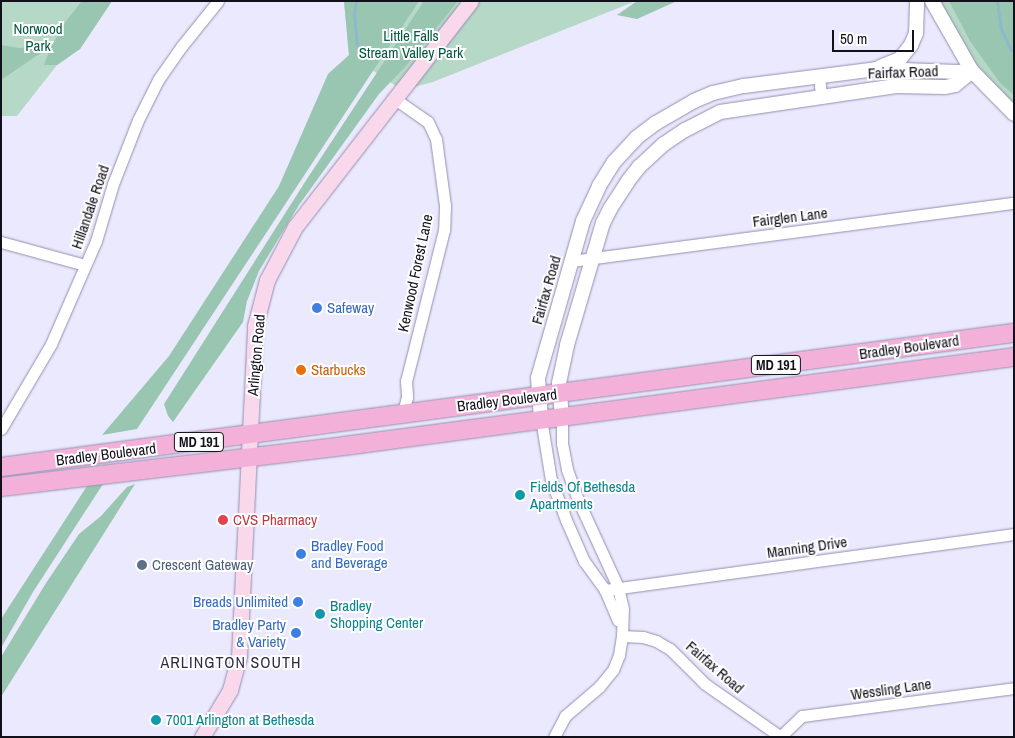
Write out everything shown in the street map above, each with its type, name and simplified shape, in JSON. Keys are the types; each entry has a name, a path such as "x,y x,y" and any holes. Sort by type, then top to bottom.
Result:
{"main road":[{"name":"Arlington Road","path":"202,737 230,690 239,657 256,326 267,280 295,228 471,1"},
{"name":"Bradley Boulevard","path":"1,467 250,436 405,405 559,394 1014,333"},
{"name":"Bradley Boulevard","path":"1,487 249,458 1014,357"}],"street":[{"name":"Hillandale Road","path":"1,429 51,344 96,241 113,184 135,129 158,80 181,47 218,1"},
{"path":"876,69 900,59 911,45 916,33 917,1"},
{"path":"932,1 972,71 1014,114"},
{"name":"Fairfax Road","path":"622,636 616,611 605,590 584,561 551,480 538,396 538,378 571,260 583,220 599,186 614,162 636,138 656,123 694,101 713,93 744,86 876,69 972,71"},
{"name":"Fairfax Road","path":"622,636 623,609 618,587 582,508 567,469 562,444 562,417 559,394 559,383 567,345 592,258 610,209 628,181 650,156 671,139 720,112 896,86 945,87 955,85 972,71"},
{"path":"819,76 821,96"},
{"name":"Kenwood Forest Lane","path":"395,98 428,122 436,139 445,206 444,230 406,381 405,405"},
{"name":"Fairglen Lane","path":"571,260 1014,203"},
{"path":"1,242 85,265"},
{"name":"Manning Drive","path":"605,590 1014,534"},
{"path":"554,737 565,716 599,687 613,670 619,655 622,636"},
{"name":"Fairfax Road","path":"622,636 643,637 656,641 670,649 705,684 781,737"},
{"name":"Wessling Lane","path":"781,737 802,716 1014,688"}],"green space":[{"name":"Norwood Park","path":"1,1 112,1 80,49 57,65 17,116 1,116"},
{"path":"82,1 112,1 80,49 57,65 44,65 51,46 1,80 1,45 19,48 52,45 66,21"},
{"name":"Little Falls Stream Valley Park","path":"344,1 636,1 433,82 402,90 349,55"},
{"path":"344,1 419,1 137,429 102,435 169,356 279,186 328,74 349,55"},
{"path":"424,1 458,1 406,66 379,94 299,205 259,271 247,301 243,322 173,422 168,416 164,404 305,182"},
{"path":"637,1 677,1 637,19 617,15"},
{"path":"932,1 1014,1 1014,113 972,71"},
{"path":"949,1 1014,1 1014,95 1000,83 970,41"},
{"path":"103,484 33,592 1,648 1,619 87,486"},
{"path":"135,484 1,697 1,657 46,583 79,534 101,516 127,487"}],"waterway":[{"path":"356,1 354,13 357,45"},
{"path":"997,1 1001,29 1011,50"}],"place":[{"name":"Safeway","path":"317,308"},
{"name":"Starbucks","path":"301,370"},
{"name":"Fields Of Bethesda Apartments","path":"520,495"},
{"name":"CVS Pharmacy","path":"223,520"},
{"name":"Bradley Food and Beverage","path":"301,554"},
{"name":"Crescent Gateway","path":"142,565"},
{"name":"Breads Unlimited","path":"298,602"},
{"name":"Bradley Shopping Center","path":"320,614"},
{"name":"Bradley Party & Variety","path":"296,633"},
{"name":"7001 Arlington at Bethesda","path":"156,720"}],"district":[{"name":"ARLINGTON SOUTH","path":"231,662"}]}
